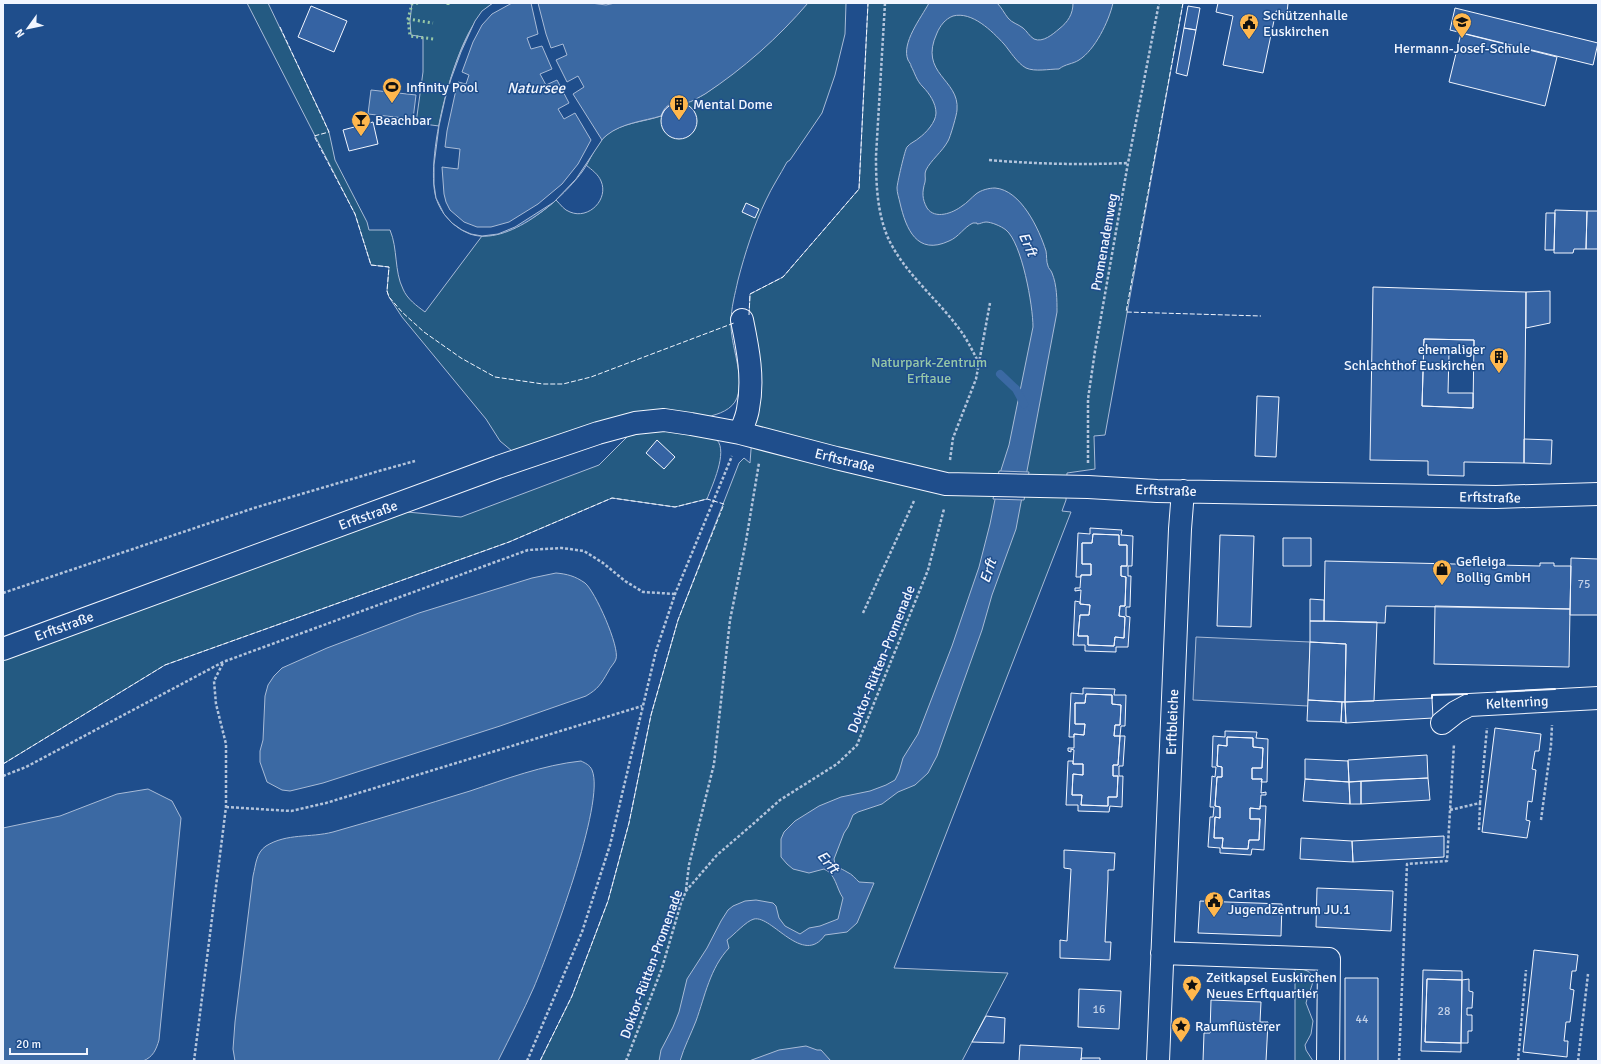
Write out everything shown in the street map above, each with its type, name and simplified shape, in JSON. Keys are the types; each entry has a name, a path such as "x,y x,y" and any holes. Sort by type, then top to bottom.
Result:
{"street":[{"path":"740,433 748,410 751,382 750,356 742,320"},
{"name":"Erftstraße","path":"3,649 490,470 598,433 635,423 664,420 740,433 922,478 953,484 1183,491 1496,497 1598,494"},
{"name":"Erftbleiche","path":"1158,1061 1180,529 1183,491"},
{"name":"Keltenring","path":"1449,717 1469,705 1598,698"},
{"path":"1162,953 1329,959 1328,1061"}],"path":[{"path":"885,3 876,156 876,181 883,222 889,239 903,263 958,326 979,363"},
{"name":"Promenadenweg","path":"1088,487 1088,400 1096,343 1128,163 1159,3"},
{"path":"989,160 1030,164 1128,163"},
{"name":"Doktor-Rütten-Promenade","path":"626,1061 662,968 680,903 686,890 717,855 780,800 837,764 857,745 928,570 944,509 953,484 953,438 976,379 990,303"},
{"path":"527,1061 582,932 610,845 656,651 675,594 732,458 740,433"},
{"path":"686,890 689,865 714,764 730,620 756,484 762,439"},
{"path":"3,593 254,508 415,461"},
{"path":"863,613 914,500 922,478"},
{"path":"3,776 26,767 223,662 528,550 562,548 584,551 603,563 625,581 643,592 675,594"},
{"path":"194,1061 226,807 226,744 216,704 214,681 223,662"},
{"path":"1541,820 1552,734 1550,700"},
{"path":"1478,830 1489,704"},
{"path":"226,807 291,810 326,803 642,706"},
{"path":"1399,1061 1407,864 1447,861 1450,810 1449,717"},
{"path":"1450,810 1480,803"},
{"path":"1518,1061 1526,970"},
{"path":"1578,1061 1588,974"}],"green space":[{"path":"247,3 268,3 321,114 329,132 335,160 367,222 369,230 390,230 400,282 405,293 410,299 425,312 482,236 502,232 522,224 540,213 556,200 566,210 577,214 584,213 596,206 600,201 603,188 598,176 586,165 605,136 617,128 661,116 671,105 688,102 707,92 720,83 808,3 846,3 845,34 835,75 822,113 790,160 787,162 768,195 754,229 738,280 733,301 731,331 738,370 739,389 737,398 732,406 725,411 707,417 512,451 500,441 486,419 402,317 389,297 387,291 389,267 371,265 355,214"},
{"path":"412,3 493,3 482,12 473,25 457,59 446,95 439,126 416,123 423,72 423,37 411,35 410,21"},
{"name":"Naturpark-Zentrum Erftaue","path":"868,3 1183,3 1105,435 1094,436 1095,469 1067,473 1066,500 1062,511 1071,512 894,968 1008,973 962,1061 540,1061 572,996 608,901 629,823 651,715 678,620 739,463 744,458 750,463 756,382 749,317 750,294 783,277 859,189"},
{"path":"657,430 698,434 717,440 720,445 721,452 720,461 707,499 675,507 612,498 509,542 165,665 3,764 3,660 407,512 461,517 599,465 628,436"},
{"path":"1295,968 1310,972 1313,980 1306,1003 1313,1021 1311,1034 1305,1045 1306,1050 1313,1061 1295,1061"}],"shaded area":[{"path":"1196,637 1310,642 1308,706 1193,700"}],"water":[{"name":"Natursee","path":"493,3 591,3 606,5 615,3 808,3 797,16 760,52 733,74 691,102 668,105 661,116 626,125 613,131 599,143 582,172 573,183 547,207 517,227 501,234 485,236 470,234 449,220 438,204 433,179 439,124 446,94 456,64 467,38 479,17"},
{"name":"Erft","path":"929,3 997,3 1010,20 1023,28 1032,38 1041,40 1054,33 1065,24 1071,14 1073,3 1113,3 1105,26 1096,42 1079,60 1059,69 1038,70 1026,68 1014,57 994,33 981,23 967,16 953,16 945,21 938,30 933,47 933,58 936,67 956,99 957,110 948,141 925,172 923,195 927,208 930,212 935,214 949,213 964,205 983,190 995,188 1004,190 1021,203 1034,222 1046,251 1048,268 1052,273 1056,287 1057,312 1016,529 937,756 928,773 915,785 898,792 882,804 853,815 844,833 834,859 836,864 851,874 859,882 874,883 857,923 847,932 825,935 816,943 807,945 798,943 788,938 770,924 761,920 754,919 747,922 727,940 729,948 722,956 713,973 680,1061 659,1061 661,1050 679,1012 687,979 707,948 721,921 728,910 733,906 745,901 756,900 773,903 776,906 779,918 785,926 800,934 809,928 820,926 838,919 843,898 831,874 824,869 809,873 793,869 781,857 781,839 784,832 795,821 819,806 841,797 870,791 895,780 903,758 918,734 952,646 979,567 990,524 1001,470 1009,445 1033,327 1031,305 1022,261 1012,237 1006,230 991,223 973,223 949,241 938,245 929,245 921,242 915,237 906,222 897,188 906,149 927,130 936,116 936,109 930,95 917,79 908,60 907,53 909,38"},
{"name":"Infinity Pool","path":"371,90 416,95 413,119 368,114"},
{"path":"556,573 574,577 585,583 595,597 611,632 616,659 601,683 594,691 586,696 500,726 323,783 290,791 282,790 267,782 260,762 260,751 263,740 265,696 268,685 282,668 327,648 419,613 532,578"},
{"path":"581,761 589,765 592,770 594,787 591,812 584,843 563,911 534,987 498,1061 235,1061 233,1049 235,1022 253,876 260,852 266,846 290,837 333,832 525,773"},
{"path":"148,789 172,801 181,818 159,1040 155,1050 152,1055 143,1061 3,1061 3,828 60,816 117,794"},
{"path":"806,1046 821,1050 831,1061 749,1061 779,1050"}],"pier":[{"path":"493,3 512,3 492,14 482,25 473,42 462,72 469,75 466,84 458,82 447,131 445,147 460,149 458,169 442,167 444,194 450,210 464,222 477,227 491,227 509,222 538,204 562,184 578,164 591,140 575,113 564,119 558,109 569,103 557,80 546,85 540,74 552,69 542,46 531,49 527,38 538,34 531,3 538,3 551,48 563,44 567,55 556,60 567,82 578,76 584,87 573,94 602,140 576,179 554,202 515,227 498,234 482,236 471,234 462,230 452,223 444,214 436,198 434,165 439,126 451,79 475,21 482,11"},
{"path":"999,471 1029,472 1024,500 993,499"}],"building":[{"name":"Schützenhalle Euskirchen","path":"1218,3 1288,3 1287,13 1276,11 1263,73 1223,65 1233,16 1216,12"},
{"path":"311,6 347,21 334,52 298,37"},
{"path":"1188,6 1200,8 1196,30 1184,28"},
{"path":"1455,8 1598,43 1593,65 1450,30"},
{"path":"1184,28 1196,30 1187,76 1176,73"},
{"path":"1461,33 1557,57 1545,106 1449,82"},
{"name":"Mental Dome","path":"683,103 692,108 696,114 696,128 692,134 683,139 675,139 666,134 662,128 661,117 666,108 672,104"},
{"name":"Beachbar","path":"373,122 378,144 349,151 343,130"},
{"path":"746,203 759,209 755,218 742,212"},
{"path":"1555,210 1587,211 1586,249 1574,249 1573,253 1554,253"},
{"path":"1587,211 1598,211 1598,249 1586,249"},
{"path":"1546,213 1555,213 1554,250 1545,250"},
{"name":"ehemaliger Schlachthof Euskirchen","path":"1373,287 1526,292 1524,463 1464,462 1464,476 1428,475 1428,461 1370,460","holes":["1424,339 1474,340 1473,408 1422,406"]},
{"path":"1550,291 1550,323 1526,328 1526,292"},
{"path":"1424,339 1474,340 1474,354 1449,353 1448,393 1473,393 1473,408 1422,406"},
{"path":"1257,396 1279,397 1276,457 1255,456"},
{"path":"1524,439 1552,440 1551,464 1524,463"},
{"path":"657,440 675,457 664,469 646,453"},
{"path":"1090,528 1122,530 1121,535 1133,536 1132,566 1128,566 1128,576 1131,576 1130,607 1126,607 1126,616 1130,617 1128,647 1116,647 1116,652 1085,651 1085,645 1073,645 1075,601 1080,602 1080,604 1090,605 1089,615 1080,615 1078,636 1088,636 1088,645 1114,646 1115,637 1124,638 1125,617 1119,616 1120,606 1125,606 1126,577 1121,576 1121,566 1127,566 1127,545 1119,545 1119,535 1093,534 1092,543 1082,543 1082,564 1091,564 1091,575 1081,575 1081,577 1076,577 1078,533 1090,534"},
{"path":"1093,534 1119,535 1119,545 1127,545 1127,566 1121,566 1121,576 1126,577 1125,606 1120,606 1119,616 1125,617 1124,638 1115,637 1114,646 1088,645 1088,636 1078,636 1080,615 1089,615 1090,605 1080,604 1081,590 1075,591 1075,588 1080,588 1081,575 1091,575 1091,564 1082,564 1082,543 1092,543"},
{"path":"1220,535 1254,536 1251,627 1217,626"},
{"path":"1283,538 1311,538 1311,566 1283,566"},
{"path":"1571,558 1598,559 1598,615 1570,615"},
{"path":"1325,561 1540,566 1540,563 1554,563 1554,566 1571,566 1570,609 1386,606 1385,623 1324,621"},
{"path":"1310,599 1324,600 1324,621 1310,621"},
{"path":"1435,606 1570,609 1569,667 1434,664"},
{"path":"1310,621 1377,622 1374,701 1345,702 1346,644 1310,642"},
{"path":"1310,642 1346,644 1345,702 1308,700"},
{"path":"1083,688 1115,689 1114,695 1126,695 1125,726 1121,726 1120,736 1114,736 1115,725 1120,725 1121,705 1112,704 1112,695 1086,694 1085,703 1075,703 1075,724 1085,724 1084,735 1074,734 1074,737 1069,737 1071,693 1083,694"},
{"path":"1086,694 1112,695 1112,704 1121,705 1120,725 1115,725 1114,736 1120,736 1118,765 1113,765 1113,776 1118,776 1117,797 1108,797 1108,806 1081,805 1082,795 1072,795 1073,774 1083,775 1083,764 1073,764 1074,750 1071,749 1071,752 1068,751 1068,748 1074,748 1074,734 1084,735 1085,724 1075,724 1075,703 1085,703"},
{"path":"1432,698 1433,718 1346,723 1345,702"},
{"path":"1308,700 1342,702 1341,722 1307,721"},
{"path":"1342,702 1345,702 1346,723 1341,722"},
{"path":"1495,728 1541,734 1539,751 1535,751 1532,769 1536,770 1532,802 1528,801 1526,820 1530,821 1527,838 1482,832"},
{"path":"1225,731 1257,732 1256,738 1268,739 1267,782 1261,782 1262,779 1252,779 1252,768 1262,768 1263,748 1253,747 1253,738 1227,737 1227,746 1218,745 1217,766 1222,767 1222,777 1217,777 1215,806 1220,807 1220,818 1215,817 1214,838 1223,838 1222,848 1248,849 1249,840 1259,840 1260,819 1250,819 1250,808 1260,809 1260,806 1266,806 1264,850 1252,849 1251,855 1220,853 1220,848 1208,847 1210,817 1213,817 1214,807 1210,807 1212,776 1215,777 1216,767 1212,767 1213,736 1225,737"},
{"path":"1120,736 1125,736 1123,766 1119,766 1119,776 1123,776 1122,807 1110,806 1109,812 1078,811 1078,805 1066,805 1068,761 1073,761 1073,764 1083,764 1083,775 1073,774 1072,795 1082,795 1081,805 1108,806 1108,797 1117,797 1118,776 1113,776 1113,765 1118,765"},
{"path":"1227,737 1253,738 1253,747 1263,748 1262,768 1252,768 1252,779 1262,779 1261,793 1266,792 1266,795 1261,795 1260,809 1250,808 1250,819 1260,819 1259,840 1249,840 1248,849 1222,848 1223,838 1214,838 1215,817 1220,818 1220,807 1215,806 1217,777 1222,777 1222,767 1217,766 1218,745 1227,746"},
{"path":"1427,755 1428,778 1349,782 1348,760"},
{"path":"1305,759 1348,761 1349,782 1305,779"},
{"path":"1428,778 1430,800 1361,804 1361,781"},
{"path":"1305,779 1349,782 1350,804 1303,801"},
{"path":"1361,781 1361,804 1350,804 1349,782"},
{"path":"1444,836 1444,857 1353,862 1352,841"},
{"path":"1301,838 1352,841 1353,862 1300,859"},
{"path":"1064,850 1115,853 1114,870 1108,870 1105,942 1111,942 1110,960 1060,958 1060,940 1067,941 1071,869 1064,868"},
{"path":"1317,888 1393,891 1391,931 1316,927"},
{"path":"1200,901 1282,904 1281,936 1198,933"},
{"path":"1534,950 1578,955 1576,971 1572,971 1570,989 1574,990 1570,1022 1566,1022 1564,1041 1568,1041 1567,1057 1523,1052"},
{"path":"1423,970 1462,971 1462,980 1427,979 1425,1042 1461,1043 1461,1052 1421,1051"},
{"path":"1345,978 1378,978 1378,1061 1345,1061"},
{"path":"1427,979 1462,980 1461,1043 1425,1042"},
{"path":"1469,979 1469,991 1473,992 1472,1008 1467,1008 1467,1015 1472,1015 1472,1031 1468,1031 1468,1043 1461,1043 1462,980"},
{"path":"1079,989 1121,991 1119,1029 1078,1027"},
{"path":"1211,1000 1261,1002 1260,1022 1268,1022 1266,1061 1203,1061 1204,1033 1210,1033"},
{"path":"986,1016 1005,1018 1004,1043 972,1042"},
{"path":"1020,1045 1082,1048 1081,1061 1019,1061"},
{"path":"1081,1058 1100,1058 1100,1061 1081,1061"}],"waterway":[{"path":"1000,374 1016,389 1024,404"}],"hedge":[{"path":"418,3 412,4 408,19 410,36 434,39"},
{"path":"408,19 433,23"}],"fence":[{"path":"749,315 750,294 783,277 859,189 868,3"},
{"path":"1183,3 1126,312 1261,316"},
{"path":"280,27 329,132 314,136 355,214 371,265 389,267 387,291 389,297 402,312 424,332 461,358 495,377 543,384 563,384 591,377 734,323"},
{"path":"3,764 165,665 509,542 612,498 675,507 707,499 724,504 678,620 651,715 629,823 608,901 572,996 540,1061"}],"wall":[{"path":"1497,692 1555,689"},
{"path":"1432,698 1432,695 1467,694"}],"place":[{"name":"Hermann-Josef-Schule","path":"1462,39"},
{"name":"Schützenhalle Euskirchen","path":"1249,40"},
{"name":"Infinity Pool","path":"392,104"},
{"name":"Mental Dome","path":"679,121"},
{"name":"Beachbar","path":"361,137"},
{"name":"ehemaliger Schlachthof Euskirchen","path":"1499,374"},
{"name":"Gefleiga Bollig GmbH","path":"1442,586"},
{"name":"Caritas Jugendzentrum JU.1","path":"1214,918"},
{"name":"Zeitkapsel Euskirchen Neues Erftquartier","path":"1192,1002"},
{"name":"Raumflüsterer","path":"1181,1043"}]}
